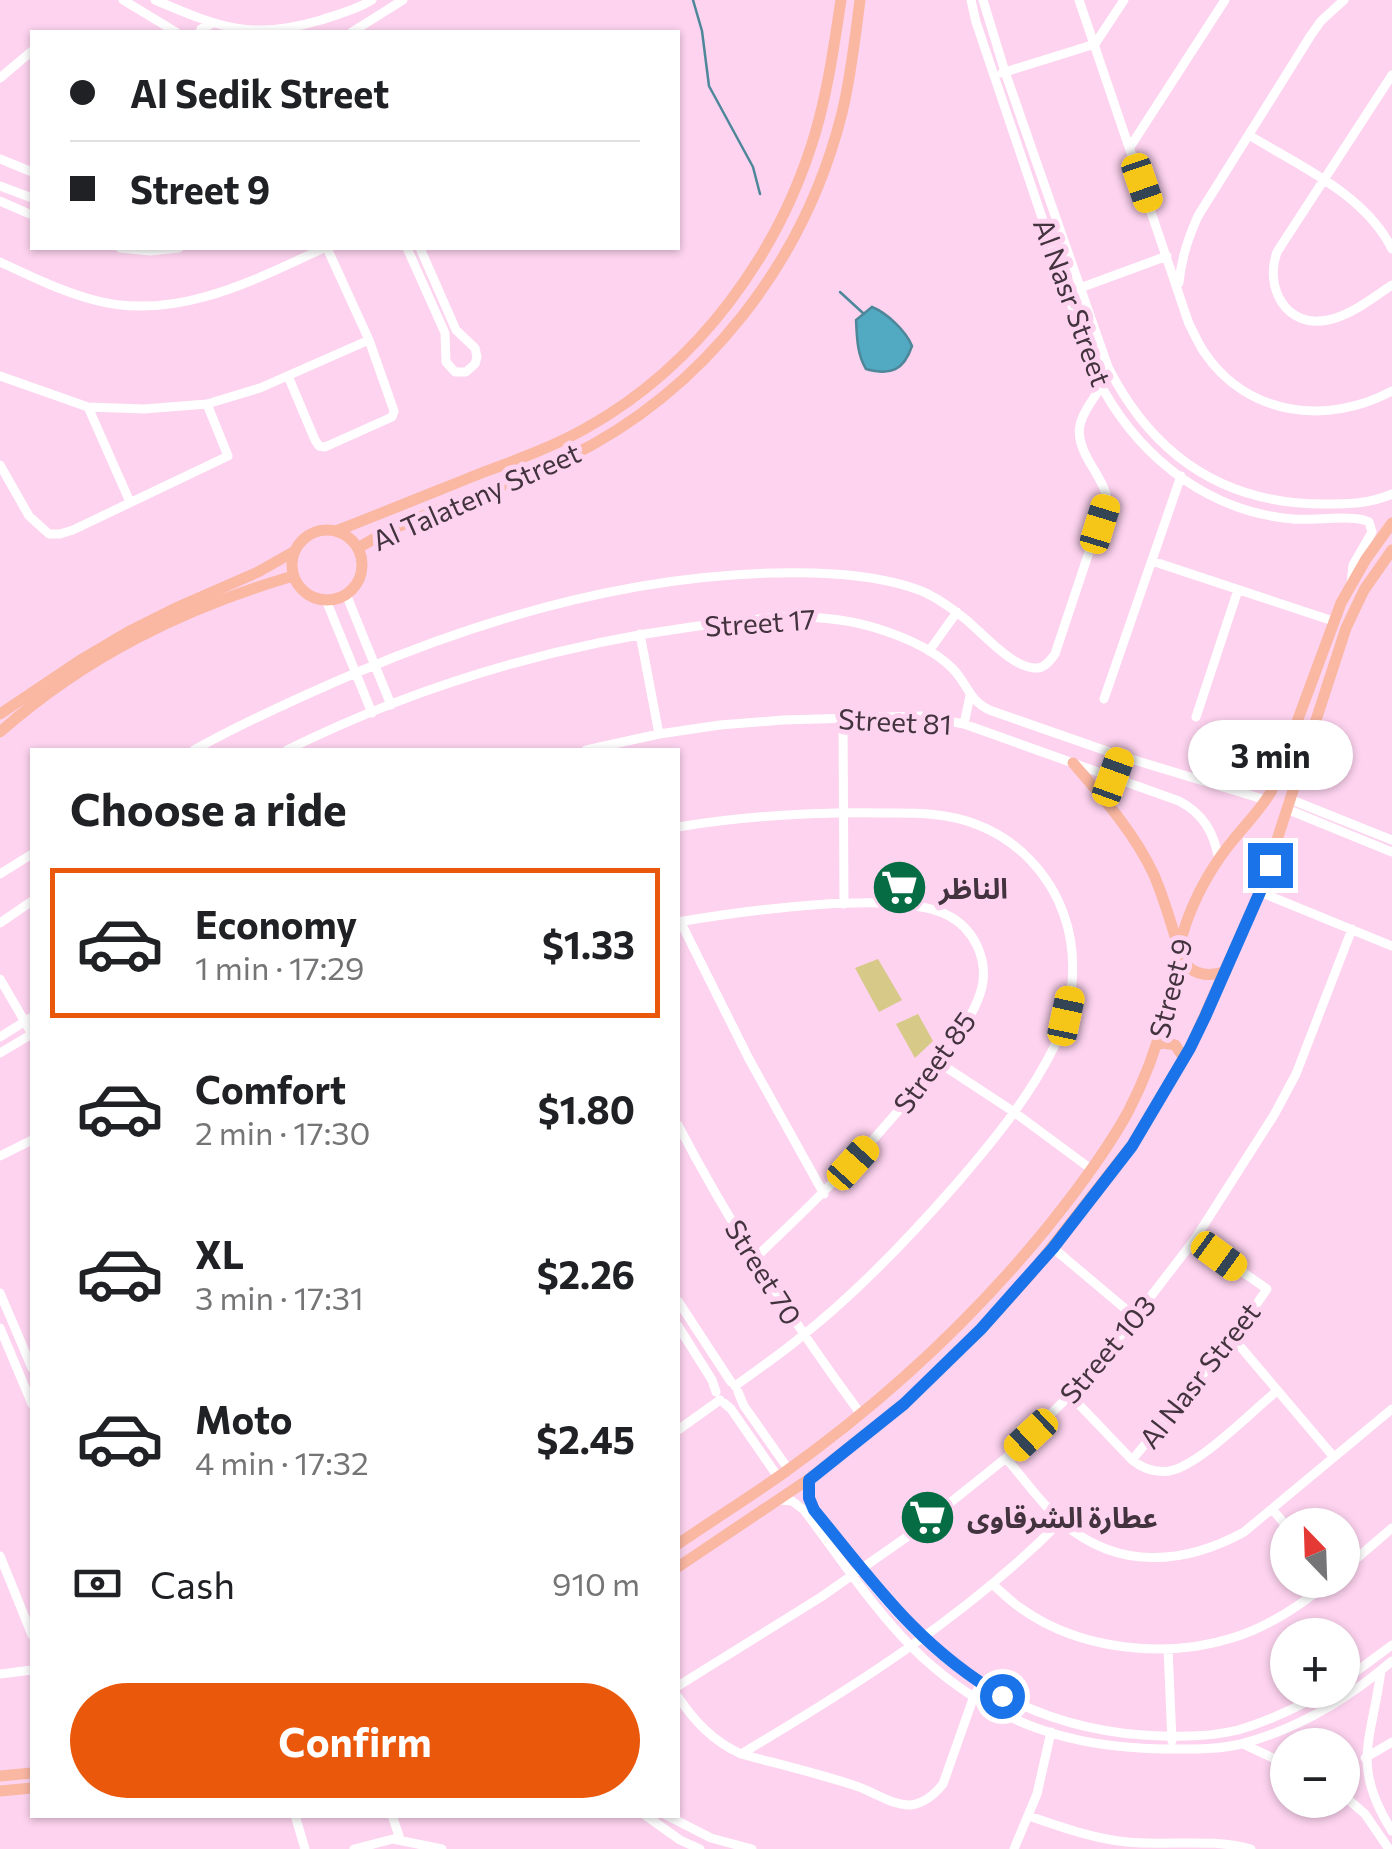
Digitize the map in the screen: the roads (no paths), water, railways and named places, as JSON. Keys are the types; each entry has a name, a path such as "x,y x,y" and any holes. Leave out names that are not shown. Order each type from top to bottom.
{"main road":[{"name":"Al Talateny Street","path":"336,531 565,439 628,402 684,354 734,296 787,208 821,111 841,0"},
{"name":"Al Talateny Street","path":"358,548 386,532 549,467 594,444 657,402 714,350 765,286 816,191 842,114 860,0"},
{"name":"Street 9","path":"680,1543 783,1473 933,1350 1001,1282 1091,1169 1127,1114 1156,1045 1178,947 1196,900 1218,860 1266,800 1333,621 1351,585 1392,523"},
{"path":"336,531 358,548 362,560 360,573 346,594 326,600 306,593 294,576 294,552 311,534 336,531"},
{"name":"Street 9","path":"680,1566 809,1480 930,1380 1053,1248 1132,1146 1184,1058 1226,971 1260,892 1346,628 1364,590 1392,550"},
{"path":"0,714 116,639 294,552"},
{"path":"0,732 54,687 126,643 203,606 294,576"},
{"path":"1073,762 1142,852 1161,892 1184,961 1195,972 1210,975 1226,971"},
{"path":"1156,1045 1172,1044 1184,1058"},
{"path":"0,1776 30,1773"},
{"path":"0,1791 30,1788"}],"street":[{"path":"122,0 173,30"},
{"path":"155,0 211,24 250,30"},
{"path":"270,30 305,24 359,8 372,0"},
{"path":"354,30 385,5 403,0"},
{"path":"971,0 1000,74"},
{"path":"983,0 1000,74"},
{"path":"1079,0 1189,324 1203,351 1222,374 1247,393 1274,406 1306,412 1338,410 1370,403 1392,391"},
{"path":"1000,74 1095,44 1124,0"},
{"path":"1130,146 1225,0"},
{"path":"1178,289 1181,264 1198,216 1310,35 1344,0"},
{"path":"201,30 211,24"},
{"path":"0,78 30,54"},
{"name":"Al Nasr Street","path":"1000,74 1108,367 1148,430 1185,464 1235,490 1264,499 1358,504 1392,494"},
{"name":"Al Nasr Street","path":"1000,74 1067,295 1102,387 1136,438 1157,461 1218,499 1280,518 1359,518"},
{"path":"1392,75 1277,252 1272,275 1278,297 1304,319 1328,320 1392,285"},
{"path":"1249,135 1324,180 1376,222 1392,249"},
{"path":"0,159 30,171"},
{"path":"0,186 30,197"},
{"path":"0,202 30,214"},
{"path":"0,262 97,301 153,307 191,302 320,250"},
{"path":"288,376 319,446 325,448 392,417 394,412 369,340 326,250"},
{"path":"409,250 445,333 446,362 455,372 466,372 475,364 475,348 456,330 421,250"},
{"path":"1067,295 1167,256"},
{"path":"0,376 88,406 144,409 208,404 288,376 369,340"},
{"path":"198,748 268,710 464,630 556,603 716,577 796,572 860,576 920,591 942,601 1012,658 1026,666 1044,666 1055,654 1108,498 1083,453 1078,431 1085,410 1102,387"},
{"path":"0,465 29,516 49,534 60,534 228,456 208,404"},
{"path":"88,406 130,502"},
{"path":"1104,700 1185,464"},
{"path":"1260,514 1264,499"},
{"path":"1351,585 1353,565 1372,532 1369,522 1359,518 1358,504"},
{"path":"1152,561 1333,621"},
{"path":"1196,718 1238,590"},
{"path":"346,594 390,705"},
{"path":"326,600 372,712"},
{"path":"930,651 957,612"},
{"name":"Street 17","path":"300,747 390,705 537,656 640,634 743,620 817,617 856,622 930,651 953,669 978,706 992,712 1266,800"},
{"path":"640,634 659,734"},
{"path":"964,724 970,693"},
{"name":"Street 81","path":"595,748 720,725 921,716 964,724 1179,802 1205,822 1218,860"},
{"path":"844,717 844,904"},
{"path":"1113,777 1121,756"},
{"path":"1290,805 1392,840"},
{"path":"1290,805 1392,852"},
{"path":"680,827 844,812 922,814 980,825 1014,845 1047,880 1070,932 1073,960 1072,989 1056,1044 1014,1112 925,1220 868,1278 803,1336 735,1387 720,1384 720,1398"},
{"path":"0,874 30,855"},
{"path":"1260,892 1392,946"},
{"path":"0,923 30,902"},
{"name":"Street 85","path":"680,921 844,904 900,905 950,916 971,934 982,960 982,987 972,1014 938,1062 824,1194 754,1259"},
{"path":"680,923 824,1194"},
{"name":"Street 103","path":"680,1685 790,1618 940,1512 1006,1458 1070,1395 1196,1239 1274,1115 1296,1074 1352,930"},
{"path":"0,978 28,1020 0,1037"},
{"path":"0,1054 30,1035"},
{"path":"938,1062 1091,1169"},
{"name":"Street 70","path":"680,1128 754,1259 803,1336 860,1413"},
{"path":"0,1156 30,1142"},
{"name":"Al Nasr Street","path":"1132,1460 1233,1338 1266,1289 1196,1239"},
{"path":"1053,1248 1135,1317"},
{"path":"2,1301 30,1364"},
{"path":"680,1304 735,1387 783,1473"},
{"path":"0,1328 30,1399"},
{"path":"680,1329 720,1398 783,1473"},
{"path":"1233,1338 1333,1456"},
{"path":"680,1428 720,1398 734,1401 735,1387"},
{"path":"1070,1395 1132,1460 1160,1471 1189,1463 1277,1391"},
{"path":"1273,1508 1392,1408"},
{"path":"1006,1458 1061,1521 1109,1550 1136,1556 1165,1558 1220,1545 1270,1511"},
{"path":"809,1480 814,1510 912,1646 974,1696 1020,1723 1050,1734 1106,1746 1208,1749 1242,1744 1282,1730 1352,1694 1392,1661"},
{"path":"781,1500 800,1507 922,1638 981,1684 1024,1708 1054,1720 1107,1732 1172,1736 1238,1730 1294,1708"},
{"path":"741,1754 912,1646 1028,1554 1061,1521"},
{"path":"1360,1556 1392,1528"},
{"path":"0,1556 6,1583 30,1631"},
{"path":"992,1584 1022,1610 1088,1640 1168,1649 1248,1632 1307,1598"},
{"path":"1360,1669 1392,1645"},
{"path":"1168,1649 1172,1749"},
{"path":"0,1674 30,1670"},
{"path":"1381,1670 1365,1758 1370,1788 1392,1831"},
{"path":"680,1700 709,1735 741,1754 910,1805 934,1795 943,1784 981,1684"},
{"path":"1014,1849 1029,1816 1054,1720"},
{"path":"1365,1758 1392,1742"},
{"path":"1242,1744 1270,1756"},
{"path":"1365,1814 1378,1806"},
{"path":"1360,1810 1389,1849"},
{"path":"1029,1816 1127,1846 1251,1849"},
{"path":"295,1818 306,1849"},
{"path":"393,1818 400,1839"},
{"path":"649,1818 700,1849"},
{"path":"672,1818 711,1838 752,1849"},
{"path":"354,1849 400,1839 442,1849"}],"water":[{"path":"872,307 895,323 912,346 901,366 889,371 866,369 859,352 856,320"}],"waterway":[{"path":"693,0 702,31 709,86 753,167 760,194"},
{"path":"840,292 864,314"}],"place":[{"name":"الناظر","path":"900,888"},
{"name":"عطارة الشرقاوى","path":"928,1517"}]}
